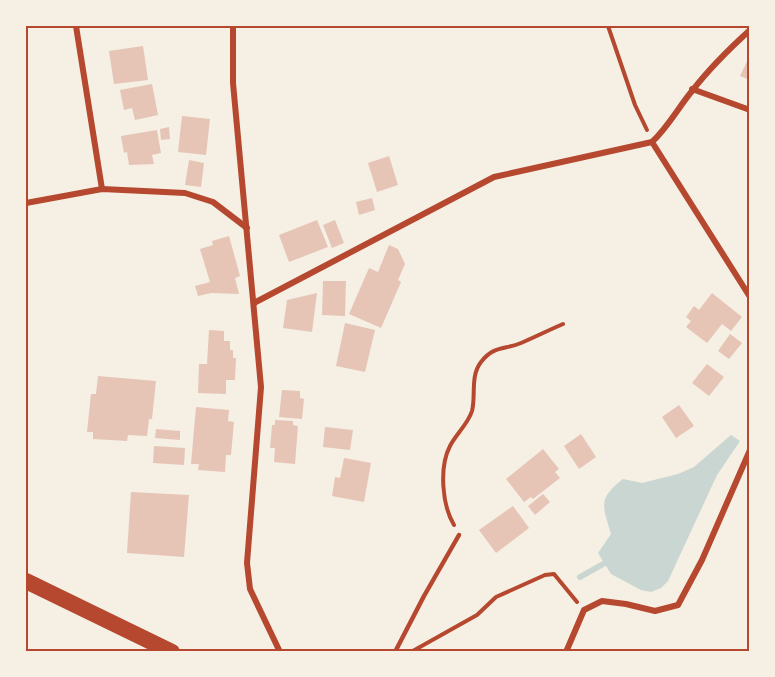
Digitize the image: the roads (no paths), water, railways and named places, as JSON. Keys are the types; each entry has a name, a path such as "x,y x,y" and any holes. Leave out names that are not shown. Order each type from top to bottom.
{"highway":[{"path":"26,581 172,651"}],"street":[{"path":"76,26 102,189"},
{"path":"233,26 233,82 261,387 247,563 250,589 280,651"},
{"path":"254,303 494,177 652,142 660,135 692,89 750,30"},
{"path":"692,89 750,110"},
{"path":"652,142 750,297"},
{"path":"26,203 102,189 184,193 213,202 247,228"},
{"path":"566,651 584,610 602,601 655,611 678,604 702,561 750,450"}],"lane":[{"path":"395,651 423,596 459,535"}],"waterway":[{"path":"580,577 605,563"}]}
